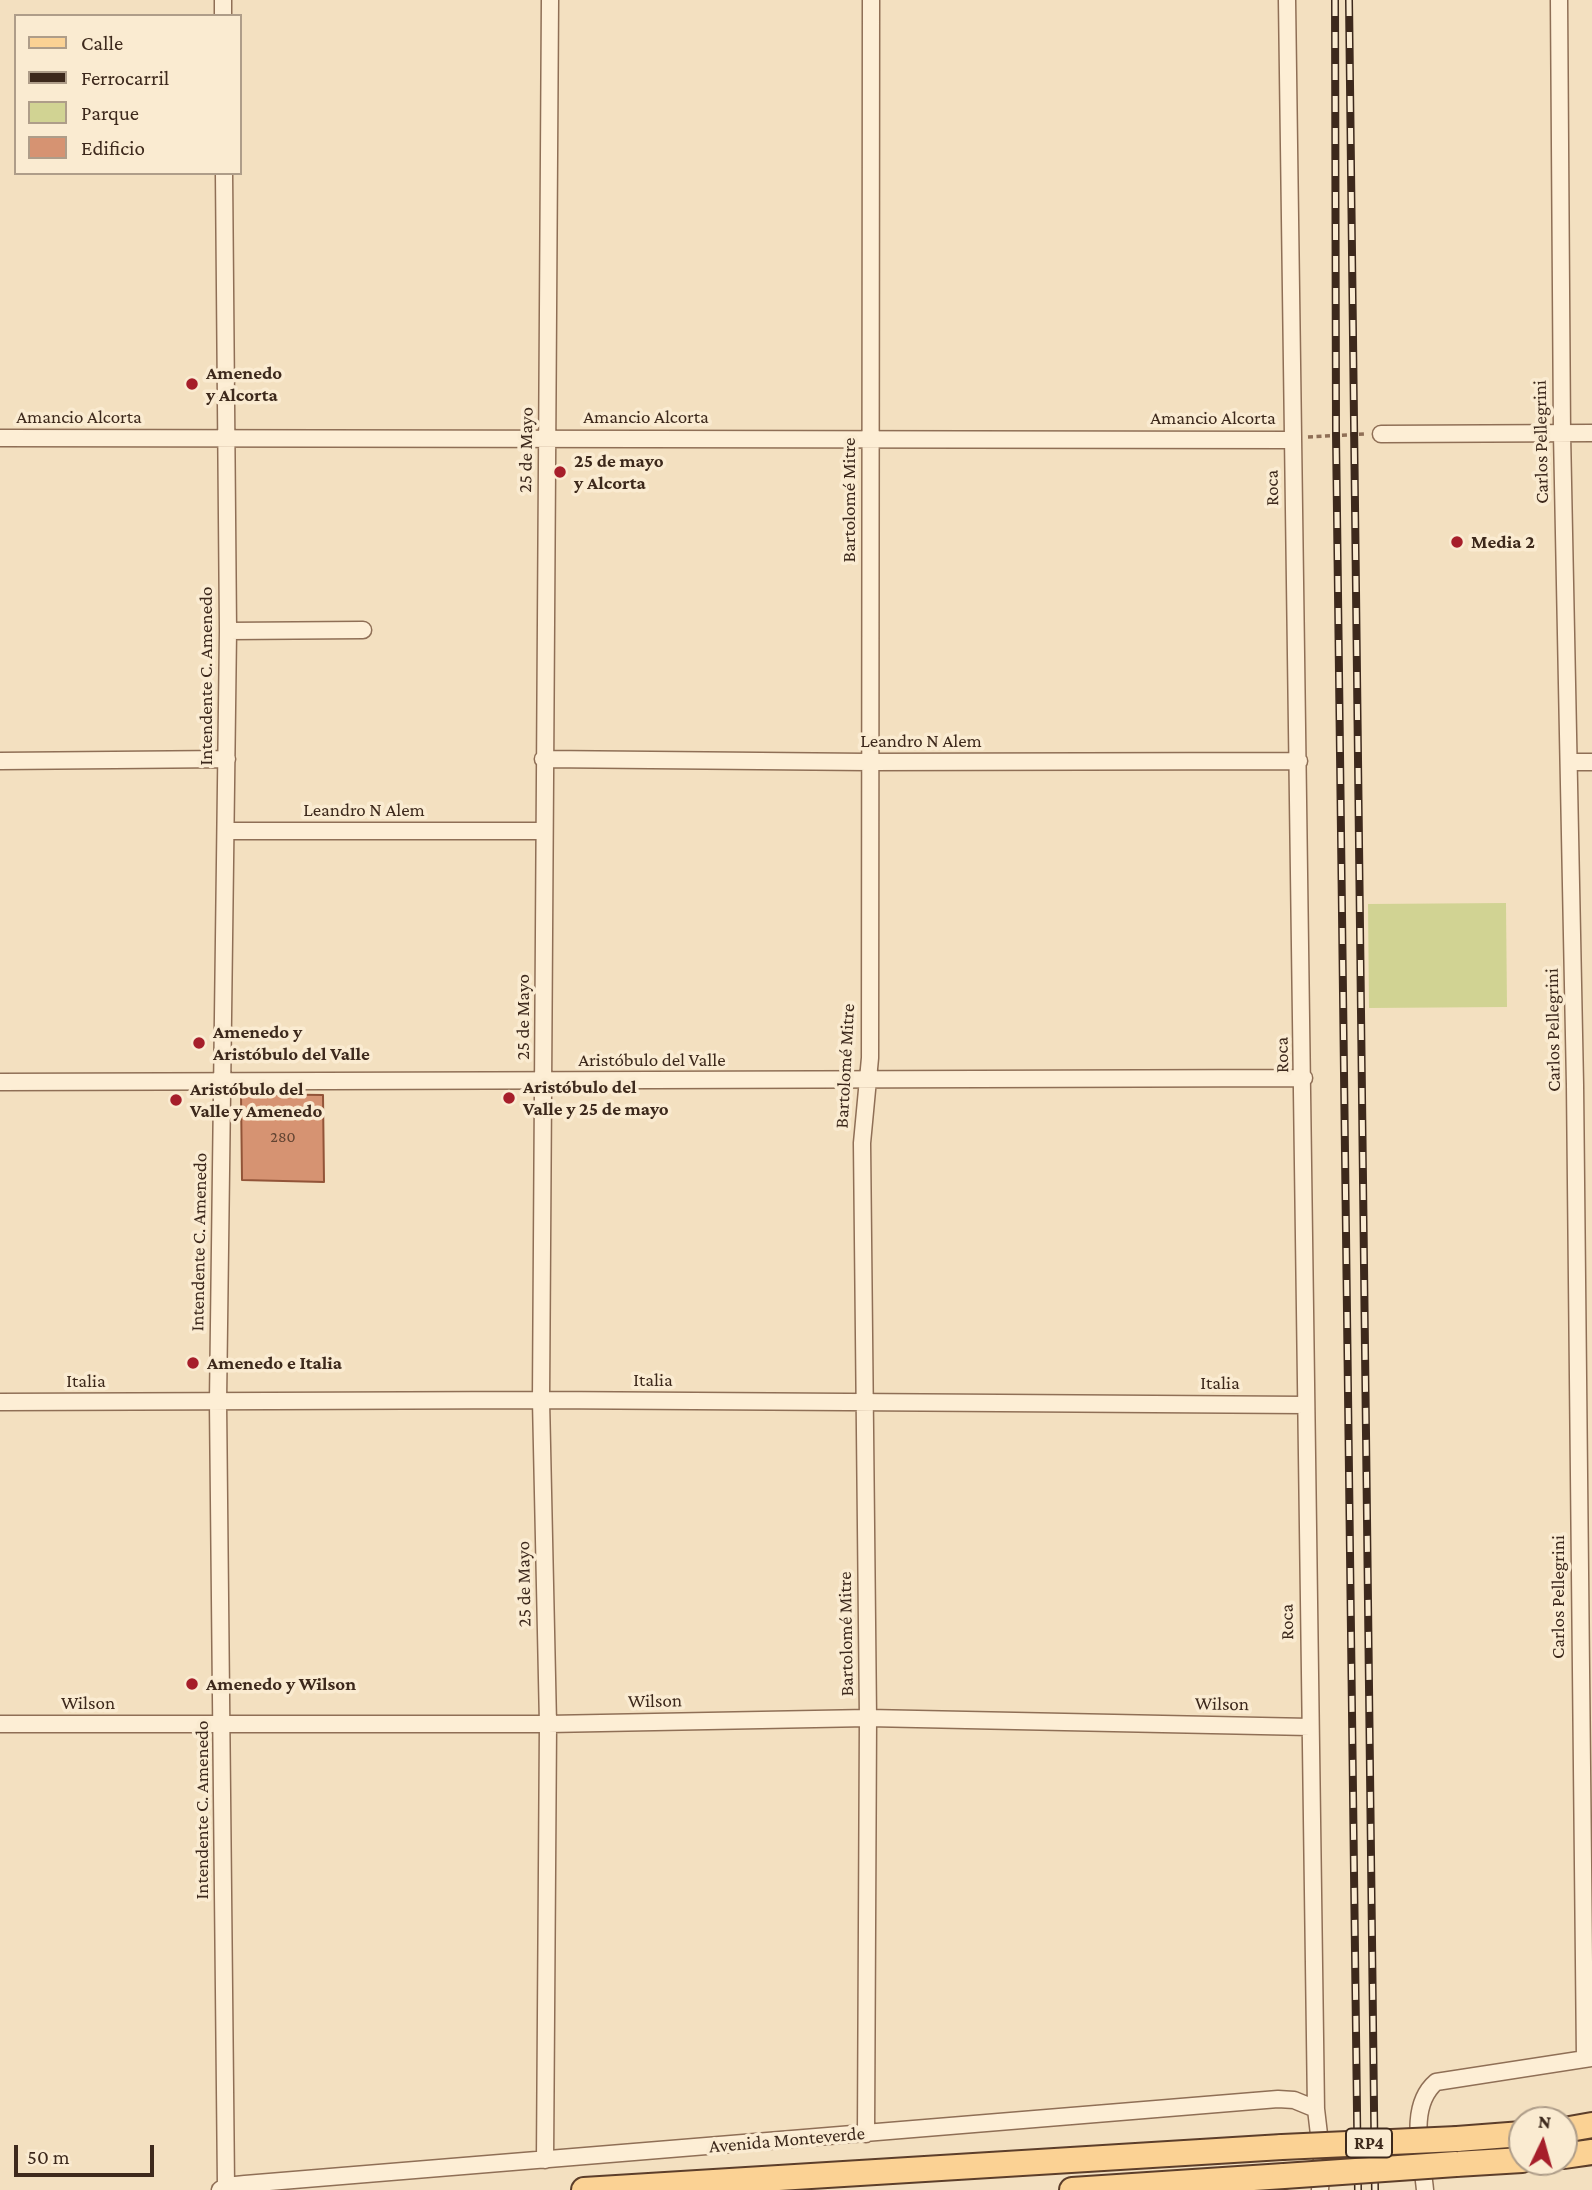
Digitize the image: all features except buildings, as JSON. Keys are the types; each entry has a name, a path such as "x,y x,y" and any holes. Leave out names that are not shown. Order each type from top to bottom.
{"main road":[{"name":"Avenida Monteverde","path":"584,2190 1508,2135"},
{"name":"RP4","path":"1072,2190 1508,2161"}],"street":[{"name":"25 de Mayo","path":"545,2160 548,1724 541,1400 543,759 550,0"},
{"name":"Bartolomé Mitre","path":"866,2134 868,1718 862,1403 862,1143 867,1081 871,0"},
{"name":"Roca","path":"1287,0 1304,1078 1316,2109"},
{"name":"Carlos Pellegrini","path":"1559,0 1562,433 1570,762 1584,1085 1588,2059"},
{"name":"Intendente C. Amenedo","path":"223,2188 223,1725 218,1402 228,631 224,175"},
{"path":"1376,434 1592,433"},
{"name":"Amancio Alcorta","path":"0,438 1292,440"},
{"path":"228,631 363,630"},
{"path":"0,761 227,759"},
{"name":"Leandro N Alem","path":"543,759 868,762 1298,761"},
{"path":"1570,762 1592,762"},
{"name":"Leandro N Alem","path":"226,831 544,831"},
{"name":"Aristóbulo del Valle","path":"0,1082 1304,1078"},
{"name":"Italia","path":"0,1402 541,1400 1306,1405"},
{"name":"Wilson","path":"0,1724 548,1724 868,1718 1310,1727"},
{"path":"1425,2190 1420,2105 1426,2091 1436,2082 1588,2059"},
{"name":"Avenida Monteverde","path":"223,2188 1278,2099 1294,2100 1316,2109"},
{"path":"1316,2109 1322,2160 1320,2190"}],"path":[{"path":"1310,437 1376,434"}],"green space":[{"path":"1506,903 1507,1007 1369,1008 1368,904"}],"railway":[{"path":"1335,0 1336,434 1358,2190"},
{"path":"1349,0 1375,2190"}],"place":[{"name":"Amenedo y Alcorta","path":"192,384"},
{"name":"25 de mayo y Alcorta","path":"560,472"},
{"name":"Media 2","path":"1457,542"},
{"name":"Amenedo y Aristóbulo del Valle","path":"199,1043"},
{"name":"Aristóbulo del Valle y 25 de mayo","path":"509,1098"},
{"name":"Aristóbulo del Valle y Amenedo","path":"176,1100"},
{"name":"Amenedo e Italia","path":"193,1363"},
{"name":"Amenedo y Wilson","path":"192,1684"}]}
